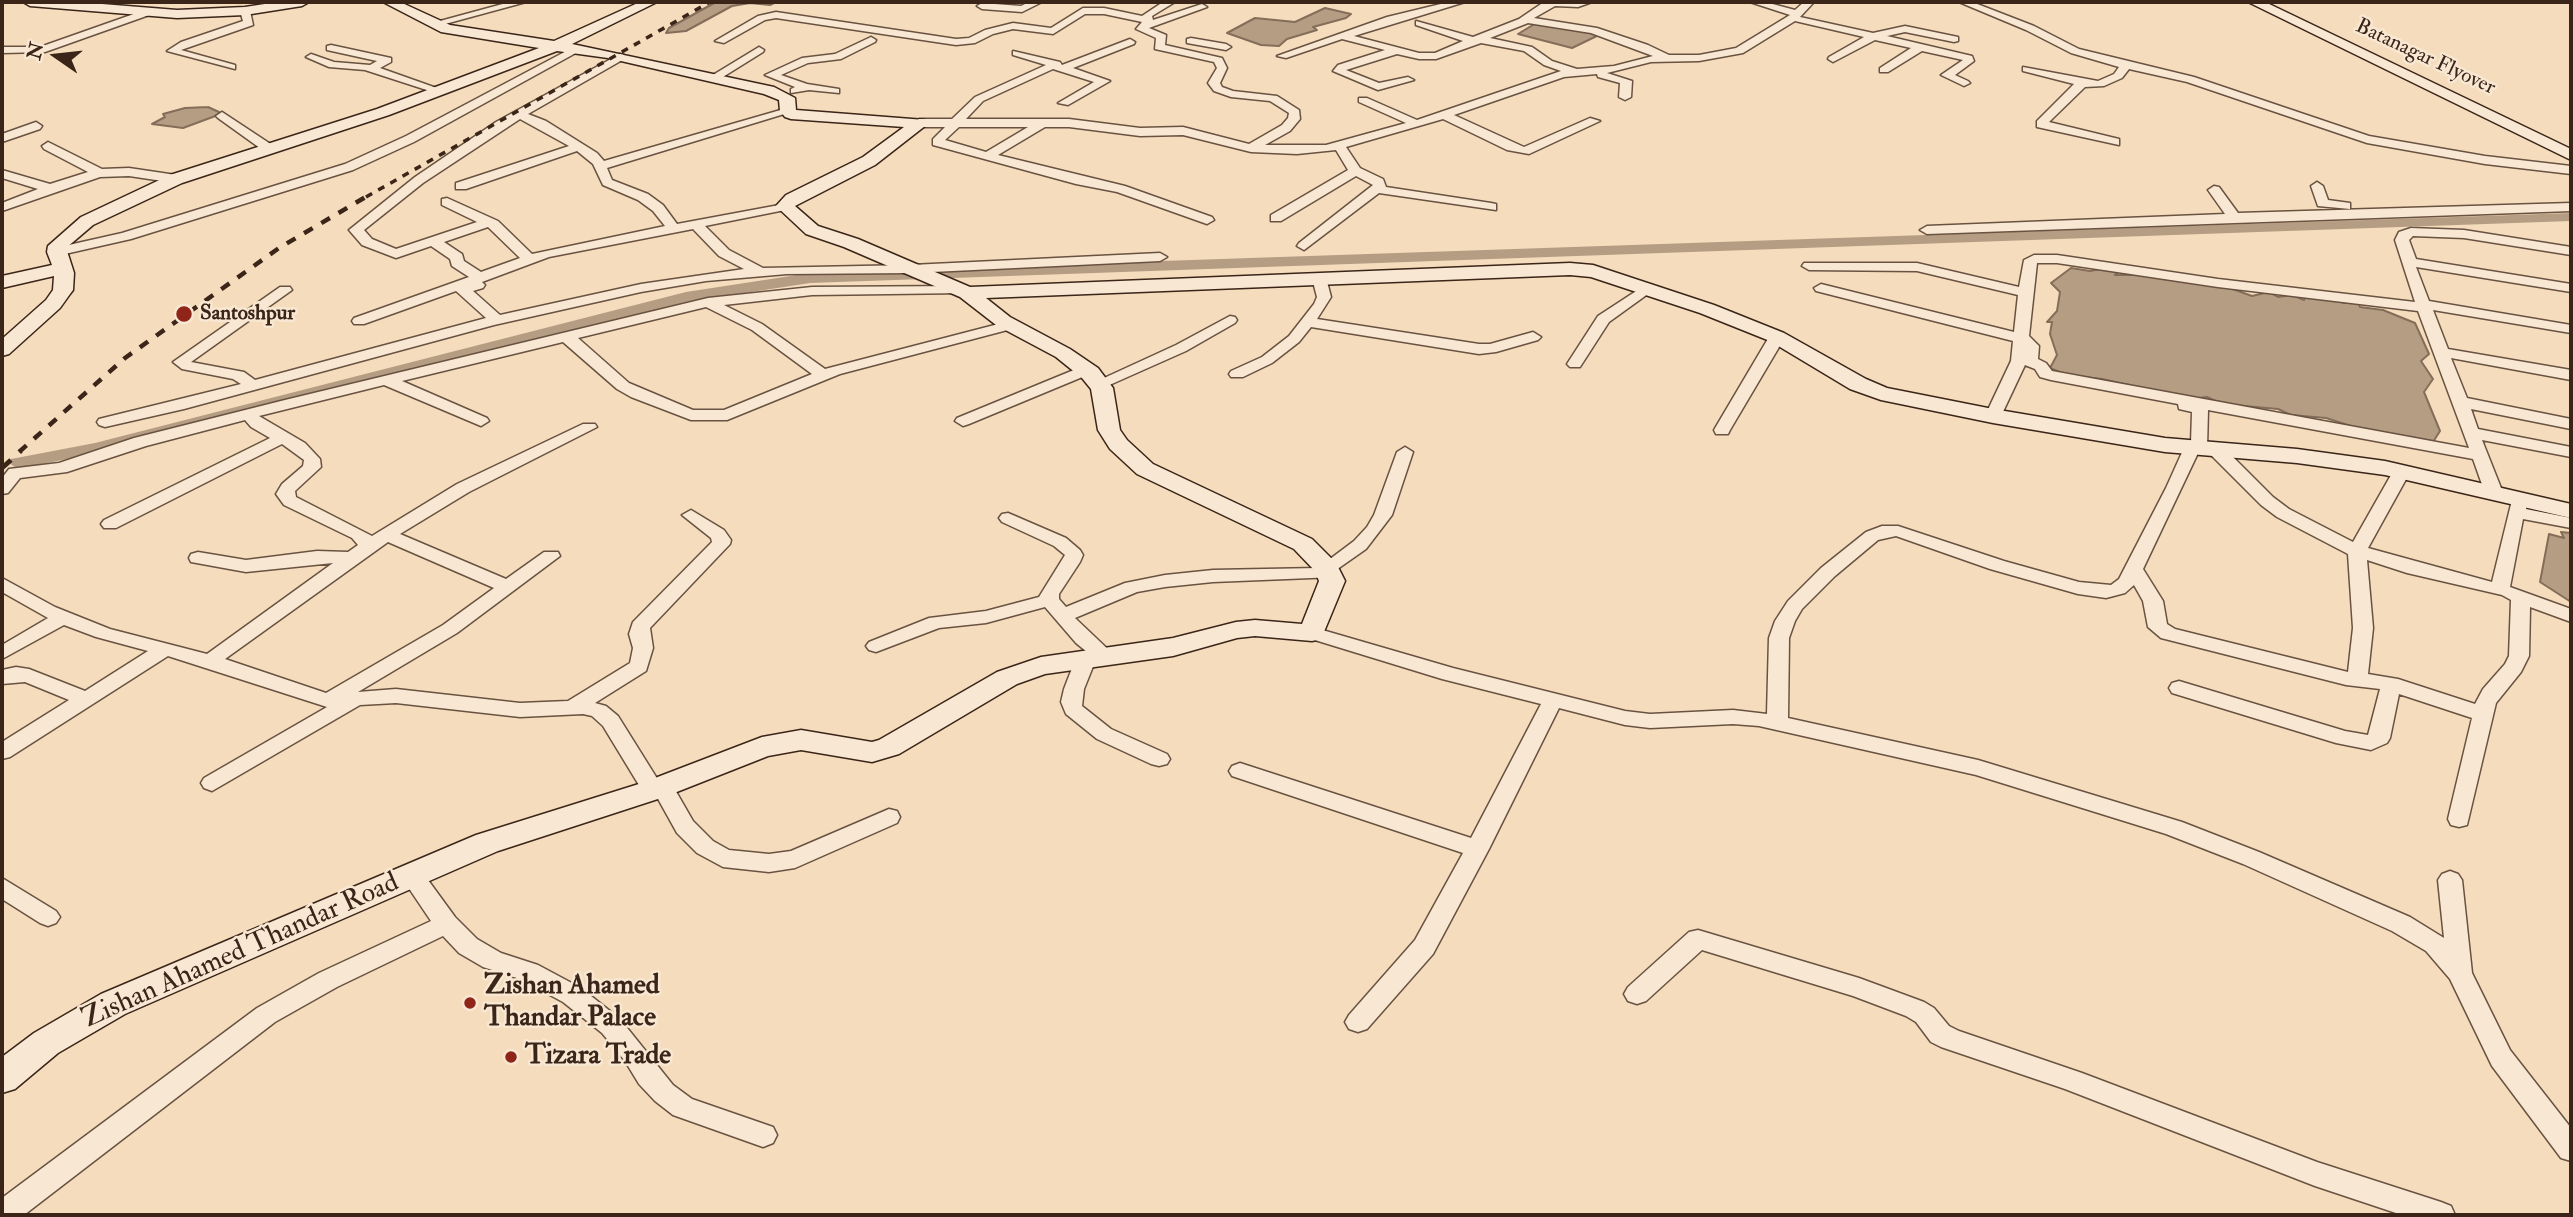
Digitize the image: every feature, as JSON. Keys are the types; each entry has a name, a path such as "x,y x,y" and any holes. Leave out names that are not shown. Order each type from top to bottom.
{"street":[{"path":"30,2 111,6 187,14 302,2"},
{"path":"390,2 434,24 460,31 578,49 620,64 714,78 769,90 799,116 919,123 1044,122 1140,132 1183,131 1251,148 1315,150 1418,124 1507,91 1580,72 1614,69 1666,58 1699,58 1739,51 1795,16 1809,2"},
{"path":"434,24 521,2"},
{"path":"2,350 53,304 63,290 64,273 58,261 62,240 87,221 176,179 383,112 554,46 650,2"},
{"path":"982,6 1022,9 1037,2"},
{"path":"1170,2 1148,14 1144,32 1226,47"},
{"path":"1282,56 1391,19 1460,2"},
{"path":"1526,20 1524,18 1528,15 1551,2 1578,5 1587,2"},
{"path":"1755,2 1795,16 1968,58 1969,61 1947,75 1949,79 1964,83"},
{"path":"1964,2 2030,28 2075,51 2190,79 2367,139 2485,160 2571,170"},
{"path":"2255,2 2571,155"},
{"name":"Batanagar Flyover","path":"2263,2 2571,149"},
{"path":"2272,2 2571,143"},
{"path":"720,41 762,18 792,7"},
{"path":"776,15 956,42 971,41 989,32 1013,26 1053,31 1083,11 1104,11 1145,23 1202,7"},
{"path":"232,67 172,51 185,44 249,23 245,10"},
{"path":"2,50 41,50 148,12"},
{"path":"460,31 494,20"},
{"path":"1342,36 1394,51 1436,56 1526,20 1593,30 1644,47 1666,58"},
{"path":"1420,23 1478,41 1521,47 1548,63 1626,81 1625,97"},
{"path":"1833,59 1874,36 1910,29 1954,39"},
{"path":"1162,37 1158,45 1162,48 1218,60 1222,68 1213,83 1218,89 1231,94 1273,98 1296,113 1286,128 1251,148"},
{"path":"835,91 805,87 771,75 806,60 832,59 871,40"},
{"path":"1130,42 984,96 937,142 1080,181 1120,189 1206,220"},
{"path":"1884,70 1920,47"},
{"path":"331,48 387,60 372,68"},
{"path":"2,282 126,236 349,167 421,134 578,49"},
{"path":"714,78 759,50"},
{"path":"1394,51 1339,68 1339,71 1378,87 1408,80"},
{"path":"1017,53 1056,63 1058,68 1104,81 1064,103"},
{"path":"311,57 333,65 372,68 439,91"},
{"path":"489,222 391,254 367,242 356,230 419,180 519,114 620,64"},
{"path":"533,120 620,64"},
{"path":"2027,69 2082,83 2104,84 2118,76 2127,65"},
{"path":"2082,83 2041,124 2115,142"},
{"path":"600,166 786,104 805,87"},
{"path":"1363,100 1418,124"},
{"path":"519,114 593,156 607,181 643,197 658,208 674,229"},
{"path":"1443,114 1511,148 1525,150 1594,121"},
{"path":"222,116 268,148"},
{"path":"988,156 1044,122"},
{"path":"359,321 480,276 573,248 785,206 792,199 869,161 919,123"},
{"path":"2,138 36,126"},
{"path":"48,146 100,173"},
{"path":"1304,246 1381,183 1355,171 1339,146"},
{"path":"461,186 578,147"},
{"path":"1276,218 1355,171"},
{"path":"2,207 50,188 100,173 129,172 176,179"},
{"path":"2,174 50,188"},
{"path":"2317,186 2323,203 2358,208 2365,214"},
{"path":"1375,189 1491,208"},
{"path":"2214,190 2234,217"},
{"path":"447,202 489,222 508,236 529,260"},
{"path":"785,206 812,230 851,243 960,289 1010,325 1063,353 1092,377 1107,401 1105,416 1109,430 1118,444 1145,468 1174,485 1303,544 1328,571 1332,581 1311,633 1448,674 1625,718 1650,721 1733,717 1777,724 1978,768 2174,828 2401,924 2435,944 2460,973 2501,1058 2571,1149"},
{"path":"1927,230 2234,217 2571,208"},
{"path":"696,224 724,253 759,272"},
{"path":"2494,493 2422,305 2402,240 2404,235 2412,232 2464,234 2571,251"},
{"path":"434,242 457,257 457,263 488,281 463,290 497,320"},
{"path":"105,422 497,320 641,288 705,277 759,272 915,271 1160,257"},
{"path":"1993,416 2020,361 2029,263 2043,257 2218,283 2422,305 2571,329"},
{"path":"2411,263 2571,288"},
{"path":"1809,265 1917,267 2028,293"},
{"path":"2,489 15,472 61,468 141,442 565,335 708,302 812,290 1147,284 1570,269 1607,274 1777,337 1858,384 1881,393 1993,416 2202,449 2297,456 2401,471 2494,493 2517,506 2571,523"},
{"path":"1237,374 1286,347 1321,305 1324,297 1319,278"},
{"path":"1575,365 1603,319 1647,288"},
{"path":"1821,288 2023,338 2031,346 2031,361 2041,366 2046,374 2057,377 2478,455"},
{"path":"252,385 225,371 187,366 181,362 285,290"},
{"path":"708,302 757,327 825,376"},
{"path":"962,421 1181,348 1230,320"},
{"path":"1306,323 1491,349 1533,337"},
{"path":"565,335 623,386 668,408 691,415 727,415 825,376 1010,325"},
{"path":"1722,430 1777,337"},
{"path":"2441,352 2571,375"},
{"path":"1777,724 1779,638 1785,621 1795,605 1828,572 1882,531 1898,531 1997,565 2085,589 2106,592 2118,589 2127,582 2175,488 2202,449 2200,409 2013,376"},
{"path":"386,380 481,421"},
{"path":"2460,402 2571,424"},
{"path":"249,415 257,424 312,459 312,467 288,488 285,494 290,501 358,534 367,541 360,553"},
{"path":"210,661 360,553 463,488 589,428"},
{"path":"2469,432 2571,452"},
{"path":"110,524 282,438"},
{"path":"2202,449 2283,513 2357,551 2414,569 2500,590 2571,616"},
{"path":"1062,616 1109,594 1154,583 1213,576 1328,571 1374,530 1383,516 1405,452"},
{"path":"2357,680 2364,628 2357,551 2401,471"},
{"path":"2500,590 2517,506"},
{"path":"2517,506 2571,511"},
{"path":"571,709 639,666 643,648 640,626 721,544 722,540 718,534 691,515"},
{"path":"1007,518 1060,542 1074,555 1049,594 1049,600 1095,657 1074,689 1071,702 1073,709 1104,734 1159,759"},
{"path":"387,535 508,587"},
{"path":"198,558 246,566 360,553"},
{"path":"329,701 450,629 551,556"},
{"path":"2134,569 2153,601 2156,622 2161,631 2357,680 2392,684 2482,714"},
{"path":"2,584 63,617 103,633 210,661 307,696 329,701 396,696 520,710 583,707 599,711 611,721 685,827 705,847 723,858 769,863 795,859 888,817"},
{"path":"2459,819 2477,750 2482,714 2490,694 2514,667 2519,656 2521,597"},
{"path":"876,646 936,622 986,617 1049,600"},
{"path":"2,653 63,617"},
{"name":"Zishan Ahamed Thandar Road","path":"2,1078 46,1043 113,1004 487,843 657,788 762,747 801,740 858,752 872,752 889,747 1007,678 1041,666 1173,647 1255,628 1311,633"},
{"path":"2,752 164,650"},
{"path":"2,677 16,674 29,676 86,699"},
{"path":"2179,688 2344,738 2371,743 2379,738 2392,684"},
{"path":"212,783 356,700"},
{"path":"1357,1022 1424,947 1478,849 1553,700"},
{"path":"1240,771 1478,849"},
{"name":"Zishan Ahamed Thandar Road","path":"412,876 446,924 468,946 492,960 529,972 582,1003 611,1026 648,1076 683,1107 764,1135"},
{"path":"2450,880 2460,973"},
{"path":"2,887 48,917"},
{"path":"2,1215 266,1015 328,979 446,924"},
{"path":"1637,993 1698,939 1858,988 1915,1009 1926,1015 1940,1034 1950,1039 2073,1081 2315,1174 2441,1215"}],"shaded area":[{"path":"716,2 776,2 770,5 750,3 732,6 686,31 666,33 669,28"},
{"path":"1325,8 1351,14 1346,18 1313,27 1317,30 1287,39 1279,46 1261,45 1227,33 1255,18 1295,22"},
{"path":"1536,23 1603,33 1572,48 1518,34"},
{"path":"208,107 219,112 218,115 183,128 152,124 165,117 163,114 185,108"},
{"path":"2071,268 2090,271 2105,268 2118,272 2115,275 2142,275 2230,288 2252,296 2269,292 2278,297 2292,295 2304,300 2308,293 2318,293 2344,303 2358,302 2360,307 2383,310 2415,323 2429,354 2421,361 2433,379 2424,392 2440,431 2433,442 2354,427 2326,418 2291,415 2278,409 2222,404 2207,397 2182,400 2173,395 2102,379 2067,375 2050,368 2057,355 2050,334 2052,322 2047,322 2057,311 2060,292 2051,283"},
{"path":"2561,532 2571,533 2571,602 2540,582 2549,534 2564,538"}],"waterway":[{"path":"18,463 96,448 686,297 810,278 2571,217"}],"railway":[{"path":"366,197 710,2"},
{"path":"19,452 125,358 279,248 369,195"},
{"path":"2,468 21,451"}],"place":[{"name":"Santoshpur","path":"184,314"},
{"name":"Zishan Ahamed Thandar Palace","path":"470,1003"},
{"name":"Tizara Trade","path":"511,1057"}]}
